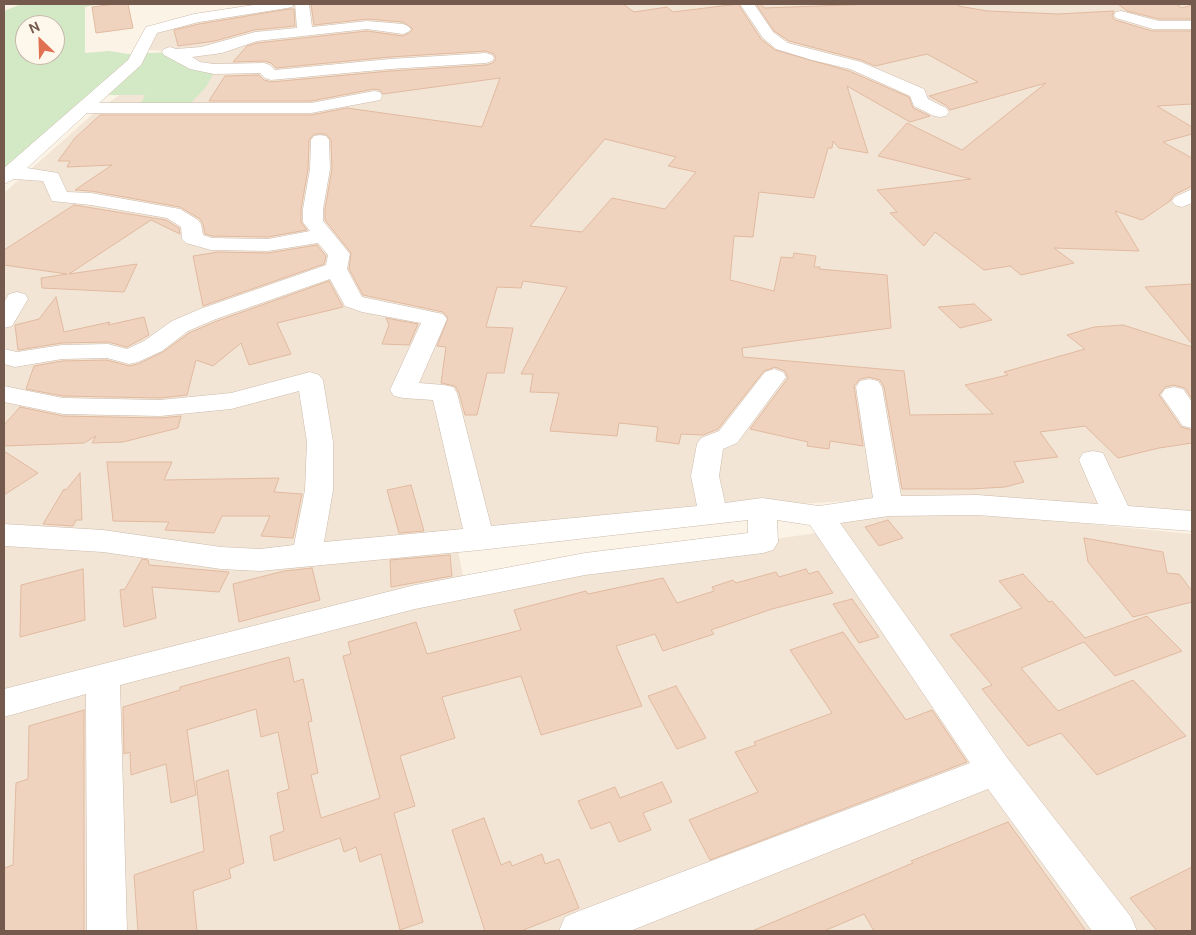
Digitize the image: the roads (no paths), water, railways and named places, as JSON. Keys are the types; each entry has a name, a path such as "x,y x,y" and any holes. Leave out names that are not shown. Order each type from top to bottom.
{"street":[{"path":"7,175 134,62 151,30 193,20 194,18 287,4"},
{"path":"302,4 305,32"},
{"path":"747,4 768,35 782,46 855,66 918,93 920,102 940,112"},
{"path":"1120,16 1158,26 1192,25"},
{"path":"139,53 201,52 222,48 255,37 367,25 403,29"},
{"path":"170,52 196,66 214,69 264,68 271,75 390,64 486,58"},
{"path":"81,108 303,108 374,96"},
{"path":"320,140 320,169 313,209 314,222 339,254 336,269 353,301 362,305 434,319 403,390 444,392 480,538"},
{"path":"7,175 36,174 51,177 59,197 91,199 173,214 191,224 193,239 211,244 268,245 325,235"},
{"path":"4,356 15,360 62,352 108,351 129,357 153,346 180,326 208,314 336,269"},
{"path":"4,321 17,299"},
{"path":"713,515 705,476 710,444 728,437 774,377"},
{"path":"4,394 63,406 160,408 231,402 310,380 320,442 319,490 307,556"},
{"path":"869,387 889,506"},
{"path":"1174,395 1192,420"},
{"path":"1092,460 1117,514"},
{"path":"4,535 102,541 221,558 260,560 713,515 762,508 819,516 889,506 977,505 1192,521"},
{"path":"4,703 415,596 585,564 762,542 762,508"},
{"path":"819,516 995,770 1117,931"},
{"path":"103,676 108,931"},
{"path":"579,931 995,770"}]}
